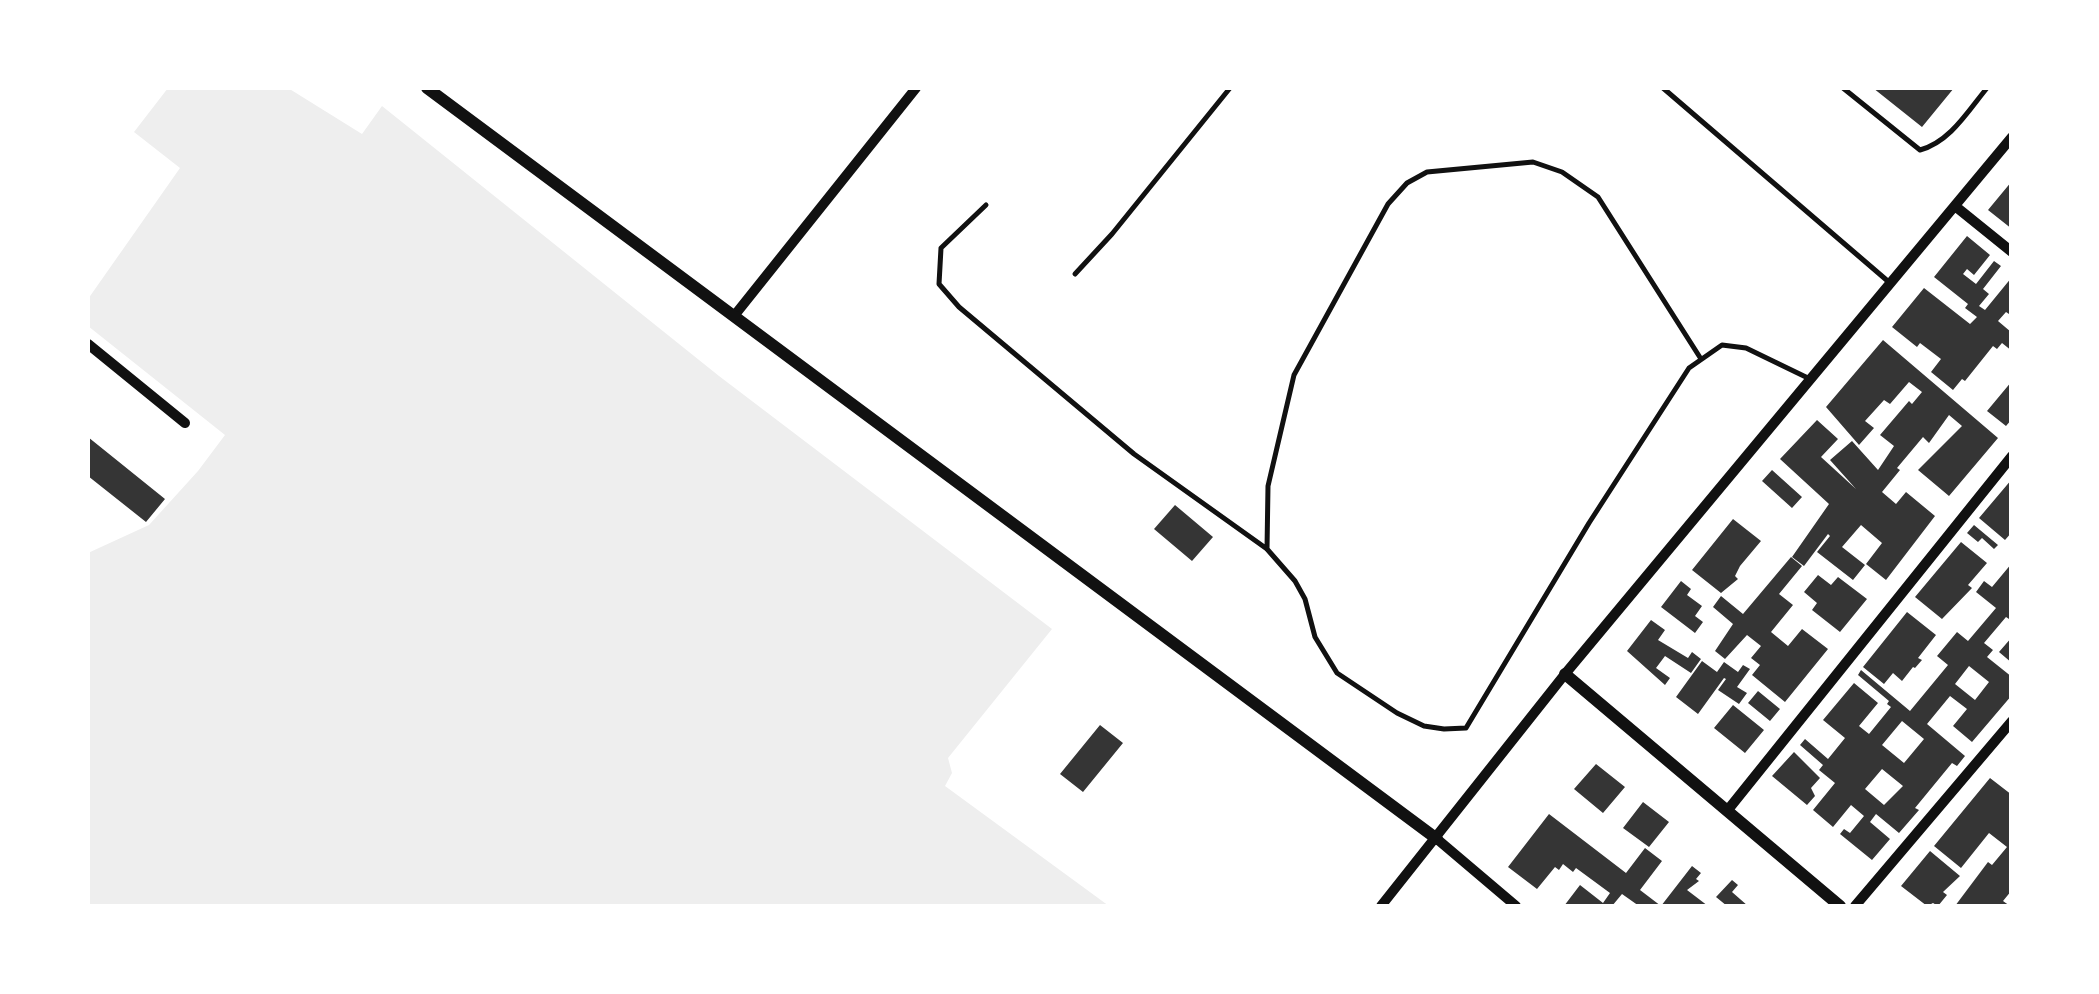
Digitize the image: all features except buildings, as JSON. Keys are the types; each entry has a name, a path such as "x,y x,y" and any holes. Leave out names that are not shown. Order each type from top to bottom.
{"street":[{"path":"427,88 1437,839 1516,906"},
{"path":"734,316 916,88"},
{"path":"1381,906 1564,674 2012,136"},
{"path":"1954,206 2012,252"},
{"path":"88,344 185,422"},
{"path":"1727,812 2012,456"},
{"path":"1564,674 1840,906"},
{"path":"1854,906 2012,721"}],"lane":[{"path":"1076,274 1230,88"},
{"path":"1664,88 1890,284"},
{"path":"1843,88 1920,150 1945,137 1987,88"},
{"path":"1267,549 1268,486 1294,375 1388,204 1407,184 1427,172 1533,162 1562,172 1598,197 1701,359"},
{"path":"986,205 940,248 939,284 958,307 1134,454 1267,549 1296,581 1315,637 1337,673 1397,714 1424,726 1466,728 1589,523 1689,368 1722,345 1746,348 1810,379"}],"shaded area":[{"path":"168,88 288,88 362,134 382,106 719,376 1052,629 948,758 952,773 945,786 1109,906 88,906 88,553 149,525 225,435 88,326 88,299 180,168 134,132"}]}
